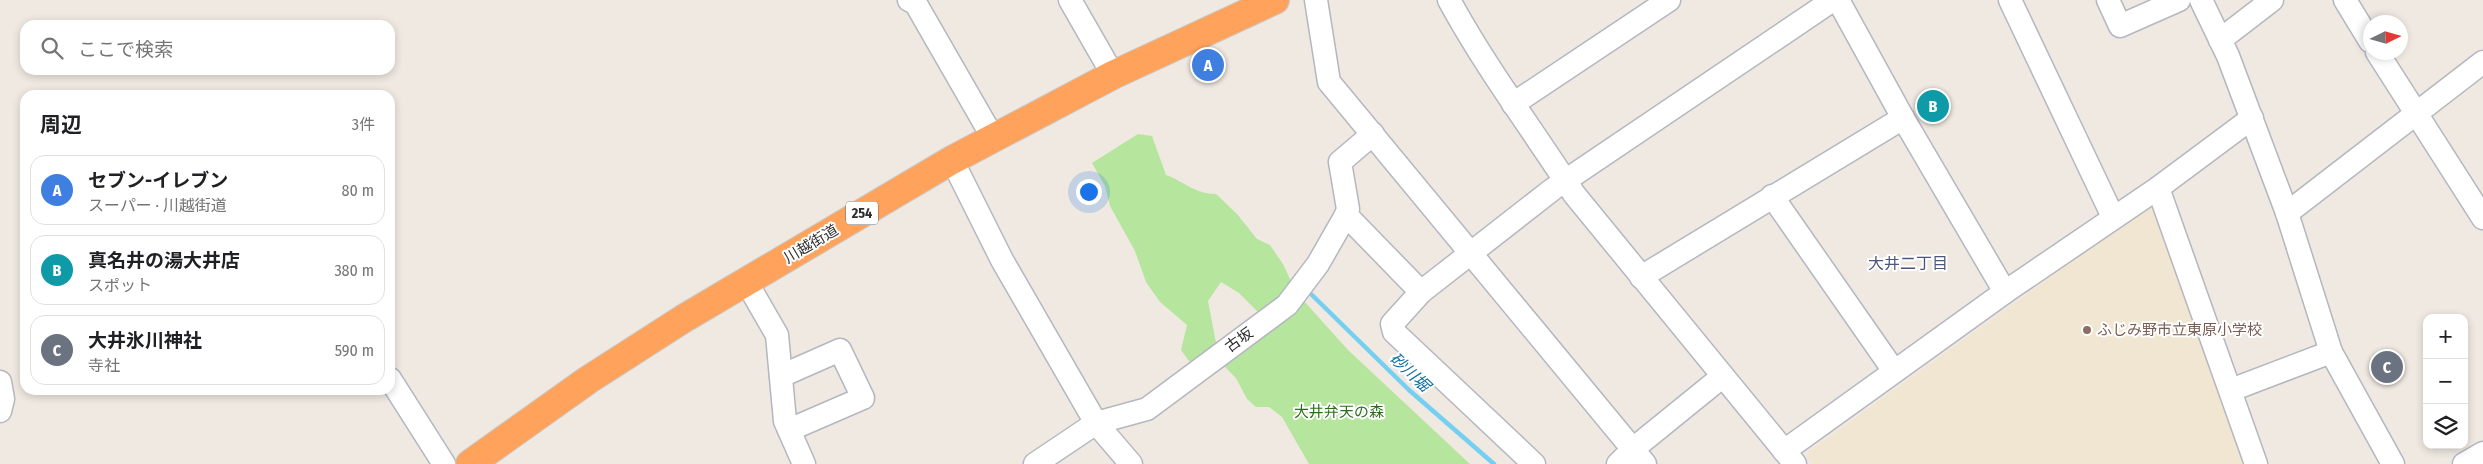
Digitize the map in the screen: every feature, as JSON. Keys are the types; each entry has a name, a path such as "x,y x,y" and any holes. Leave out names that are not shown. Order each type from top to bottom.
{"highway":[{"name":"川越街道","path":"470,464 588,380 683,320 952,160 1114,75 1271,1"}],"street":[{"path":"909,0 916,4 993,138"},
{"path":"1070,0 1114,75"},
{"path":"1316,0 1329,82 1471,251 1632,459 1723,376"},
{"path":"1449,0 1466,31 1513,104 1560,170 1565,180 1641,277 1790,458 1894,371 2005,292 2158,188 2252,118"},
{"path":"1513,104 1669,0"},
{"path":"1534,464 1394,332 1392,324 1421,292 1471,251 1565,180 1833,0"},
{"path":"1838,0 1903,118 2005,292"},
{"path":"2010,0 2113,218"},
{"path":"2108,0 2120,26 2179,0"},
{"path":"2201,0 2220,40 2252,118 2287,213 2331,352 2393,464"},
{"path":"2220,40 2272,0"},
{"path":"2345,0 2363,30"},
{"path":"2382,60 2483,218"},
{"path":"2287,213 2483,62"},
{"path":"1641,277 1903,118"},
{"path":"1373,134 1340,162 1348,209 1346,215 1421,292"},
{"path":"952,160 1002,260 1096,423 1131,464"},
{"path":"2158,188 2256,464"},
{"path":"1772,196 1894,371"},
{"name":"古坂","path":"1035,464 1096,423 1147,409 1287,305 1318,264 1346,215"},
{"path":"748,283 777,335 785,421 804,464"},
{"path":"781,376 840,350 863,398 789,430"},
{"path":"2231,390 2331,352"},
{"path":"0,382 3,399 0,411"},
{"path":"395,387 444,464"},
{"path":"2464,464 2483,453"}],"shaded area":[{"name":"ふじみ野市立東原小学校","path":"2148,207 2154,208 2244,464 1813,464 1807,457 1808,452"}],"green space":[{"path":"1138,134 1152,136 1166,175 1196,190 1216,194 1237,214 1257,239 1270,245 1283,264 1295,290 1260,314 1239,293 1221,282 1208,301 1217,348 1198,365 1189,361 1181,350 1187,325 1160,302 1146,282 1135,251 1110,206 1105,186 1092,163"},
{"name":"大井弁天の森","path":"1303,300 1348,350 1470,464 1309,464 1282,417 1269,407 1256,407 1247,399 1236,378 1225,367 1222,356"}],"waterway":[{"name":"砂川堀","path":"1312,295 1409,390 1494,464"}],"place":[{"name":"セブン-イレブン","path":"1208,65"},
{"name":"真名井の湯大井店","path":"1933,106"},
{"name":"ふじみ野市立東原小学校","path":"2087,330"},
{"name":"大井氷川神社","path":"2387,367"}],"district":[{"name":"大井二丁目","path":"1908,263"}]}
